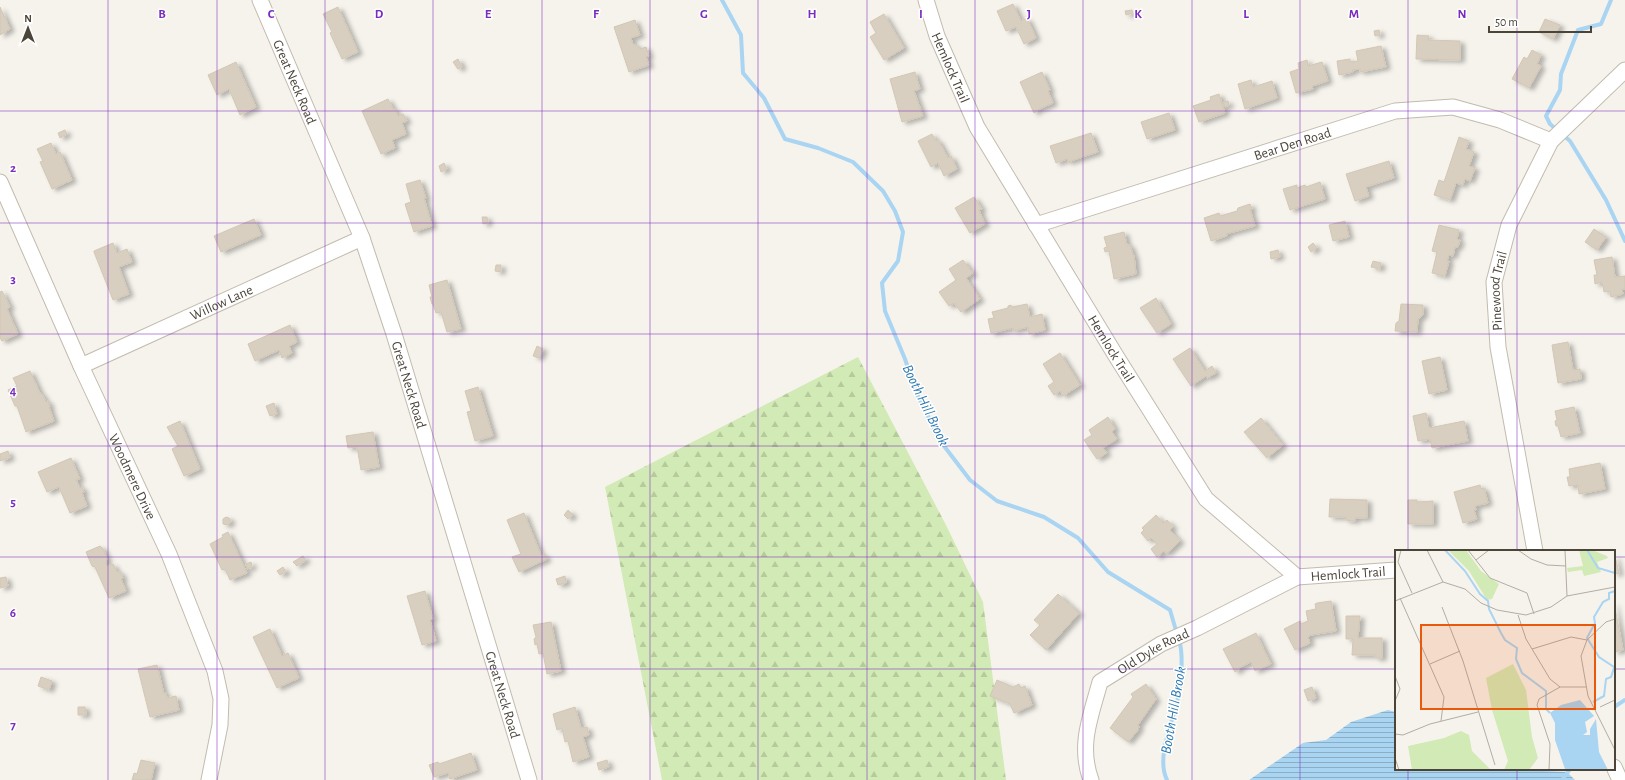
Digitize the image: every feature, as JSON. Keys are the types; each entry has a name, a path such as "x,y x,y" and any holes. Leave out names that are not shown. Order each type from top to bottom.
{"street":[{"name":"Great Neck Road","path":"260,0 362,238 397,341 529,780"},
{"name":"Hemlock Trail","path":"926,0 937,36 977,127 1116,356 1206,499 1296,576 1395,570"},
{"name":"Pinewood Trail","path":"1535,550 1498,347 1494,282 1509,225 1557,134 1625,70"},
{"name":"Bear Den Road","path":"1036,225 1394,111 1454,107 1557,134"},
{"name":"Woodmere Drive","path":"0,182 81,366 169,554 215,671 221,699 220,725 209,780"},
{"name":"Willow Lane","path":"81,366 362,238"},
{"name":"Old Dyke Road","path":"1091,780 1086,768 1084,741 1100,682 1161,644 1197,628 1296,576"},
{"path":"1615,769 1620,780"}],"green space":[{"path":"858,357 947,527 983,602 1006,780 662,780 605,487"}],"water":[{"path":"1388,710 1395,712 1395,770 1542,770 1567,772 1575,780 1249,780 1303,743 1326,740 1351,722"}],"building":[{"path":"1013,4 1021,21 1027,18 1036,38 1024,44 1016,27 1006,31 997,11"},
{"path":"0,7 10,29 0,35"},
{"path":"338,7 358,52 342,59 330,33 332,32 323,14"},
{"path":"1132,10 1133,13 1126,15 1125,11"},
{"path":"884,14 904,48 884,60 870,37 876,33 870,22"},
{"path":"1545,19 1560,25 1553,39 1539,32"},
{"path":"635,20 640,35 631,38 633,44 640,49 646,47 649,56 646,57 649,65 629,72 614,27"},
{"path":"1379,30 1380,35 1375,36 1374,31"},
{"path":"1417,35 1429,36 1428,40 1460,41 1460,60 1416,59"},
{"path":"1381,46 1386,67 1360,72 1360,69 1352,70 1353,72 1339,75 1337,61 1350,59 1350,62 1358,61 1356,51"},
{"path":"1532,50 1541,55 1537,64 1541,66 1529,88 1512,79 1524,57 1527,59"},
{"path":"458,59 462,67 458,69 453,62"},
{"path":"1307,60 1308,66 1322,62 1328,81 1312,86 1313,89 1296,93 1290,72 1299,69 1298,63"},
{"path":"236,62 256,107 240,115 229,89 217,95 208,75"},
{"path":"915,72 920,89 914,91 923,116 902,122 890,79"},
{"path":"1042,72 1050,90 1048,91 1053,103 1035,111 1036,112 1034,113 1020,82"},
{"path":"1251,80 1253,87 1272,81 1277,98 1245,109 1238,84"},
{"path":"1219,94 1225,113 1199,122 1193,106 1211,100 1210,97"},
{"path":"388,99 398,116 403,114 407,121 402,123 406,134 392,140 395,148 381,154 362,111"},
{"path":"1228,101 1229,105 1225,107 1223,102"},
{"path":"1169,113 1175,130 1147,139 1141,122"},
{"path":"65,130 67,134 60,138 58,133"},
{"path":"1091,133 1098,152 1068,162 1067,159 1056,163 1050,146"},
{"path":"932,134 936,141 938,140 948,158 951,156 957,169 944,176 938,163 931,167 918,141"},
{"path":"1459,137 1469,141 1466,149 1474,152 1469,166 1475,168 1470,181 1465,179 1463,185 1456,183 1450,200 1434,195 1439,180 1444,182"},
{"path":"51,143 56,154 60,152 72,180 52,189 40,162 43,161 37,149"},
{"path":"1389,161 1394,178 1366,187 1369,196 1355,201 1346,174"},
{"path":"444,163 447,169 441,172 439,166"},
{"path":"420,180 426,198 424,198 432,226 414,232 405,204 411,202 406,184"},
{"path":"1320,182 1325,199 1290,210 1283,189 1297,185 1297,188 1305,185 1306,187"},
{"path":"974,197 982,209 979,210 985,224 970,233 955,208"},
{"path":"1250,204 1255,226 1226,234 1227,236 1211,241 1204,218 1219,213 1220,216 1237,211 1238,208"},
{"path":"482,217 487,217 488,223 483,224"},
{"path":"254,219 261,235 221,252 214,236"},
{"path":"1345,221 1349,237 1333,241 1329,225"},
{"path":"1439,225 1459,230 1457,239 1460,240 1458,247 1455,247 1453,256 1449,255 1445,276 1432,273 1437,252 1432,251"},
{"path":"1594,229 1606,237 1597,250 1585,242"},
{"path":"1124,232 1127,245 1130,245 1134,255 1136,274 1114,279 1109,251 1105,252 1104,248 1107,247 1104,237"},
{"path":"113,243 117,253 127,249 132,262 119,267 129,294 113,300 94,251"},
{"path":"1313,243 1317,248 1311,252 1308,247"},
{"path":"1278,250 1280,257 1271,259 1270,252"},
{"path":"1612,257 1615,277 1625,276 1625,289 1622,289 1623,294 1611,297 1610,291 1604,292 1602,282 1595,284 1594,275 1597,275 1594,260"},
{"path":"963,260 972,272 972,274 966,278 980,299 961,312 954,303 949,306 939,292 956,280 949,269"},
{"path":"1373,261 1381,263 1380,269 1371,267"},
{"path":"496,265 501,265 501,272 495,271"},
{"path":"447,280 461,329 447,332 441,312 436,313 432,304 429,285"},
{"path":"2,291 10,307 7,309 18,334 2,341 0,338 0,292"},
{"path":"1156,298 1171,324 1157,333 1140,308"},
{"path":"1027,304 1030,317 1042,314 1045,330 1029,334 1028,327 1013,331 1013,328 991,333 988,319 994,318 992,312 1008,308 1008,306 1011,305 1012,307"},
{"path":"1401,304 1423,305 1423,315 1418,319 1417,332 1395,331 1396,323 1399,321"},
{"path":"290,325 297,342 289,346 292,353 282,358 279,350 255,361 248,344"},
{"path":"1568,342 1573,370 1580,369 1581,379 1558,383 1552,345"},
{"path":"537,346 543,349 539,358 533,356"},
{"path":"1190,348 1205,371 1212,366 1216,373 1207,378 1206,376 1191,386 1173,359"},
{"path":"1060,353 1080,385 1063,396 1060,391 1054,395 1048,386 1054,382 1043,364"},
{"path":"1440,357 1447,390 1429,394 1422,361"},
{"path":"30,371 40,393 46,402 48,401 54,421 26,432 17,406 15,406 8,390 17,386 13,378"},
{"path":"478,387 493,436 475,441 467,412 471,411 465,391"},
{"path":"274,403 277,414 270,416 266,406"},
{"path":"1574,407 1580,433 1561,437 1558,426 1556,426 1555,421 1557,420 1555,411"},
{"path":"1426,413 1429,428 1464,421 1468,441 1432,448 1430,439 1418,441 1413,416"},
{"path":"1108,417 1115,429 1112,432 1117,439 1103,448 1107,453 1097,459 1084,440 1092,435 1089,430"},
{"path":"1261,418 1283,445 1267,458 1244,432"},
{"path":"180,421 200,469 184,476 172,449 178,446 167,427"},
{"path":"373,432 379,467 361,470 357,447 348,448 346,436"},
{"path":"8,451 10,458 0,461 0,454"},
{"path":"71,458 80,479 76,480 80,488 82,487 84,492 82,493 87,506 70,513 59,487 47,492 38,472"},
{"path":"1600,463 1605,489 1579,494 1578,485 1569,486 1567,477 1570,477 1569,469"},
{"path":"1480,485 1481,489 1484,488 1488,503 1475,506 1476,510 1474,510 1477,519 1463,523 1454,492"},
{"path":"1330,499 1367,500 1367,518 1355,518 1355,521 1345,520 1346,517 1329,517"},
{"path":"1408,500 1417,500 1417,502 1433,501 1433,524 1408,524"},
{"path":"568,510 573,515 568,519 564,515"},
{"path":"524,513 541,555 544,554 547,559 519,572 512,557 521,554 507,520"},
{"path":"1156,515 1163,523 1167,520 1173,527 1170,530 1180,541 1166,554 1164,551 1157,557 1151,549 1157,544 1151,538 1148,541 1141,533 1144,530 1142,528"},
{"path":"226,517 231,521 228,525 223,524 223,519"},
{"path":"228,532 247,573 230,580 225,569 222,570 210,544 223,537 222,535"},
{"path":"100,546 107,558 107,566 113,564 117,572 120,572 126,591 109,598 95,567 92,566 86,552"},
{"path":"303,556 306,560 297,566 293,562"},
{"path":"1615,556 1619,573 1615,574"},
{"path":"251,562 252,567 247,569 246,564"},
{"path":"283,567 286,572 280,575 277,571"},
{"path":"565,576 566,583 558,585 556,579"},
{"path":"6,577 8,586 0,588 0,578"},
{"path":"425,591 433,619 430,620 436,641 422,645 407,596"},
{"path":"1058,594 1079,613 1046,650 1030,635 1040,625 1034,620"},
{"path":"1331,601 1336,631 1311,635 1308,637 1310,643 1295,650 1284,629 1300,621 1301,624 1308,621 1306,611 1316,609 1315,604"},
{"path":"1615,608 1623,650 1615,652"},
{"path":"1346,616 1360,616 1358,638 1382,638 1382,658 1375,658 1375,655 1352,655 1353,639 1346,639"},
{"path":"551,622 561,671 547,674 543,653 539,654 537,644 535,645 534,639 536,637 533,625"},
{"path":"270,629 282,656 288,653 299,678 277,688 253,637"},
{"path":"1256,633 1271,664 1255,671 1251,662 1239,668 1240,669 1235,672 1223,649"},
{"path":"157,665 164,694 166,693 167,698 176,696 179,710 150,717 138,669"},
{"path":"41,677 52,681 49,690 38,686"},
{"path":"997,680 1013,687 1019,684 1021,688 1025,686 1032,705 1014,713 1010,704 990,696"},
{"path":"1146,684 1156,699 1138,725 1138,730 1128,742 1110,728 1133,697 1131,694"},
{"path":"1312,687 1316,698 1308,701 1304,690"},
{"path":"78,707 85,707 86,715 78,715"},
{"path":"575,707 581,728 587,727 589,735 583,737 589,757 573,762 568,741 565,742 562,728 557,730 553,714"},
{"path":"471,753 477,770 450,779 448,773 434,777 429,765 438,762 439,764"},
{"path":"141,760 155,763 151,780 132,780 134,773 137,774"},
{"path":"607,760 609,767 599,770 597,763"}],"waterway":[{"name":"Booth Hill Brook","path":"722,0 741,35 743,73 764,98 785,139 818,148 853,162 883,191 895,211 903,232 898,261 882,283 885,311 905,359 917,394 941,442 970,480 997,501 1044,517 1078,538 1108,572 1170,610 1177,634"},
{"path":"1557,130 1550,124 1546,116 1560,90 1561,74 1578,30 1601,24 1611,0"},
{"path":"1562,134 1570,141 1606,200 1625,241"},
{"name":"Booth Hill Brook","path":"1167,780 1163,762 1166,741 1180,688 1182,662 1179,640"},
{"path":"1615,706 1625,700"},
{"path":"1562,780 1569,770"}]}
